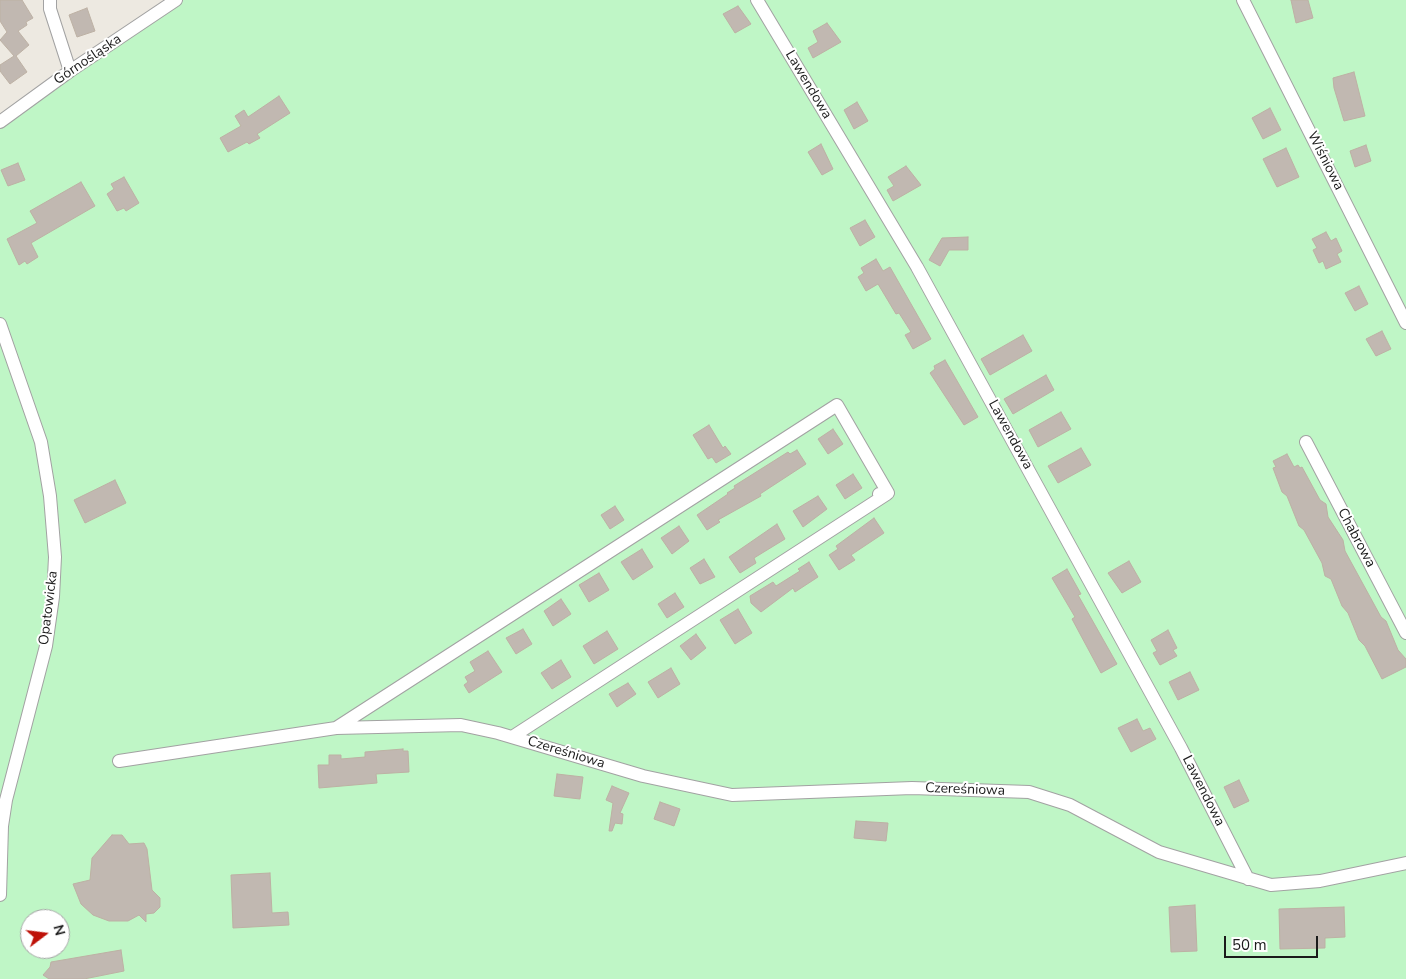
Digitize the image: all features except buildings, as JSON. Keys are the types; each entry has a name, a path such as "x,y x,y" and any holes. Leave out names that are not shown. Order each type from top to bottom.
{"street":[{"path":"50,0 50,9 70,71"},
{"name":"Górnośląska","path":"0,122 70,71 176,0"},
{"name":"Lawendowa","path":"757,0 917,267 1181,748 1248,879"},
{"name":"Wiśniowa","path":"1244,0 1406,323"},
{"name":"Opatowicka","path":"0,324 41,442 50,496 55,557 53,597 46,646 36,690 12,769 1,832 0,895"},
{"name":"Czereśniowa","path":"336,728 837,405 883,494 512,737"},
{"name":"Chabrowa","path":"1306,442 1406,633"},
{"name":"Czereśniowa","path":"118,761 336,728 461,725 512,737 643,776 732,795 912,788 1029,792 1070,806 1159,852 1271,885 1320,881 1406,863"}],"green space":[{"path":"167,0 1406,0 1406,979 0,979 0,124"}]}
